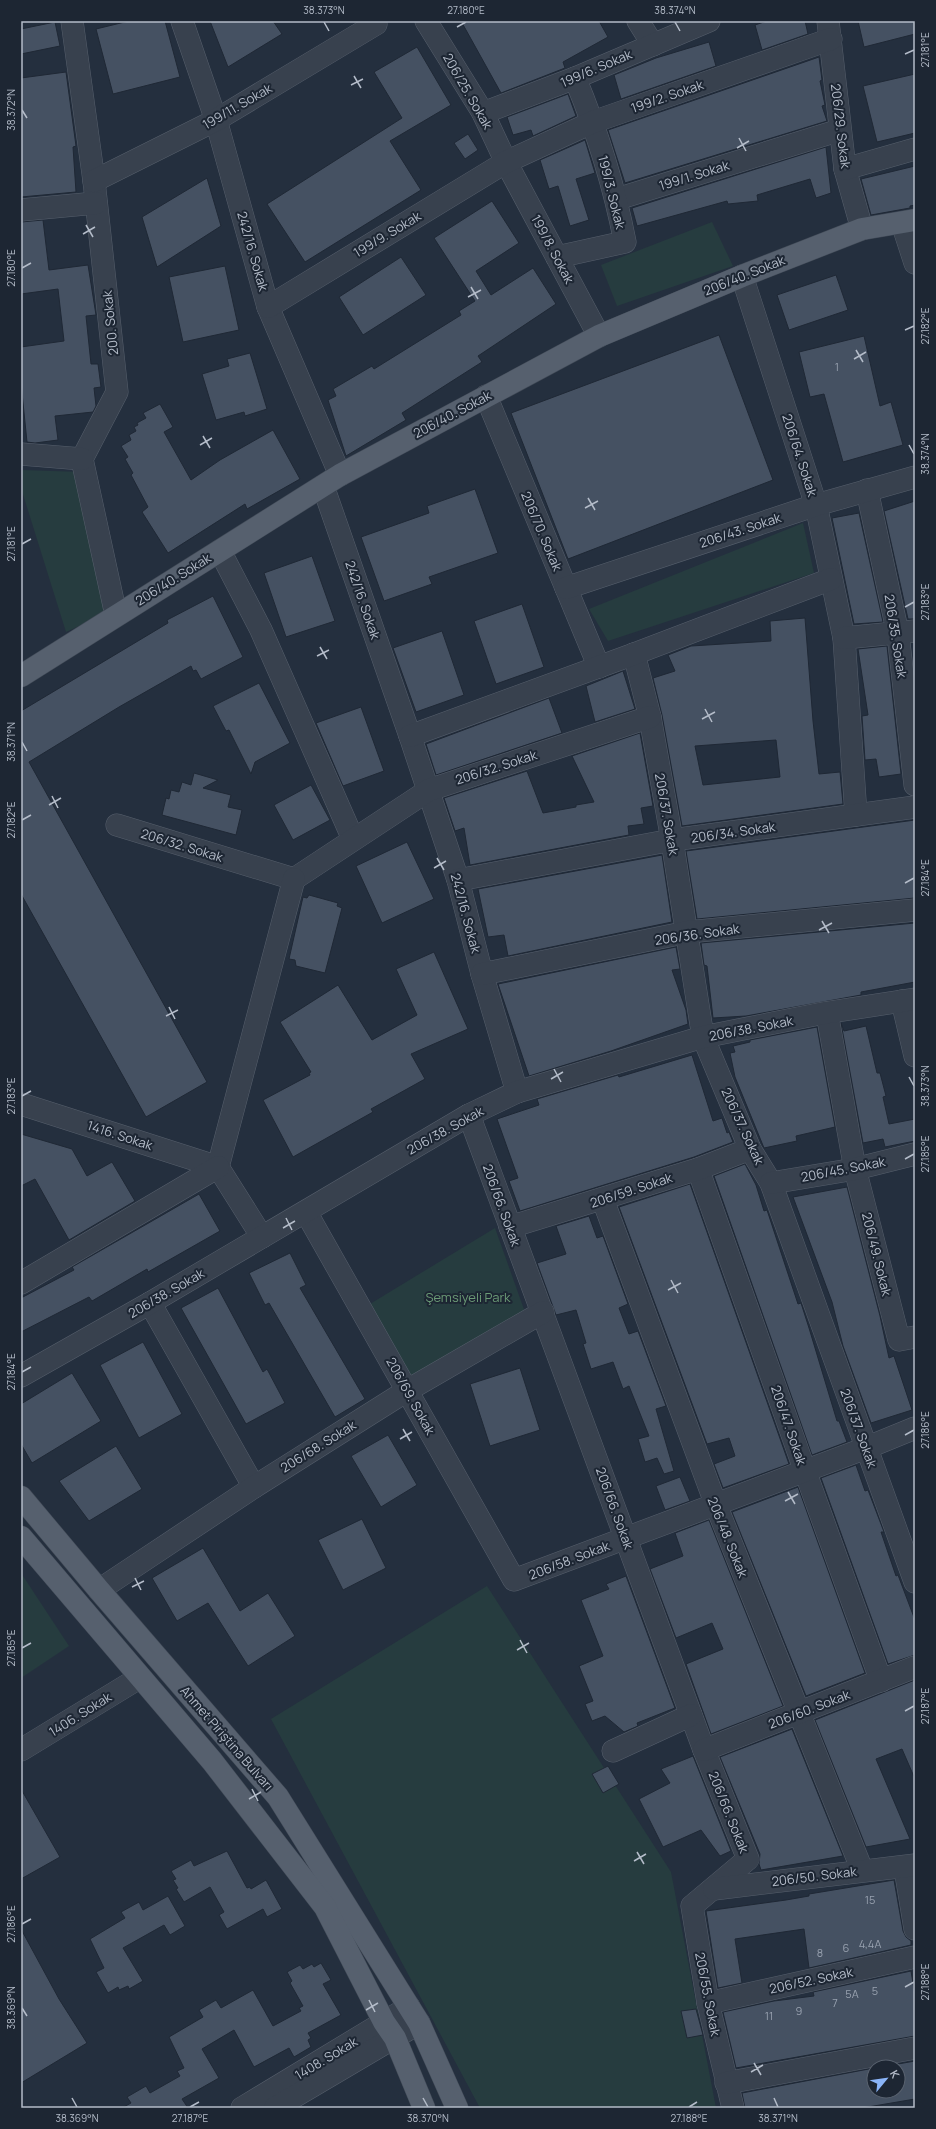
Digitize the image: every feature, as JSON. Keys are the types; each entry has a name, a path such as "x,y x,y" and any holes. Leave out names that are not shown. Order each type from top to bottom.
{"main road":[{"name":"206/40. Sokak","path":"21,676 331,481 599,336 742,276 862,229 908,222"},
{"name":"Ahmet Piriştina Bulvarı","path":"21,1497 99,1590 278,1797 414,2015 457,2108"},
{"name":"Ahmet Piriştina Bulvarı","path":"21,1537 139,1678 212,1761 325,1907 389,2030 424,2108"}],"street":[{"name":"200. Sokak","path":"72,21 94,181 117,392 82,459"},
{"name":"242/16. Sokak","path":"182,21 216,120 268,307 331,481 410,736 458,880 482,974 517,1092"},
{"name":"206/25. Sokak","path":"426,21 483,113 506,162"},
{"path":"638,21 653,44"},
{"name":"199/6. Sokak","path":"483,113 575,78 709,21"},
{"name":"199/11. Sokak","path":"94,181 216,120 377,22"},
{"name":"199/2. Sokak","path":"506,162 593,122 829,30"},
{"name":"206/29. Sokak","path":"829,30 845,169 862,229"},
{"name":"199/3. Sokak","path":"557,257 625,242 617,199 593,122 575,78"},
{"name":"199/1. Sokak","path":"617,199 840,130"},
{"path":"845,169 915,149"},
{"name":"199/8. Sokak","path":"506,162 599,336"},
{"name":"199/9. Sokak","path":"268,307 506,162"},
{"path":"21,210 96,203"},
{"path":"908,222 915,263"},
{"name":"206/64. Sokak","path":"742,276 816,505 844,638 856,815"},
{"name":"206/70. Sokak","path":"486,396 599,667"},
{"path":"21,454 82,459 116,615"},
{"name":"206/43. Sokak","path":"566,588 816,505 915,478"},
{"name":"206/35. Sokak","path":"867,490 907,633 915,785"},
{"path":"220,551 261,630 353,839"},
{"path":"410,736 634,654 831,579"},
{"path":"844,638 907,633"},
{"name":"206/37. Sokak","path":"634,654 650,717 688,932 703,1037 750,1149 771,1183 915,1582"},
{"name":"206/32. Sokak","path":"117,825 294,879 428,790 650,717"},
{"name":"206/34. Sokak","path":"458,880 672,840 915,807"},
{"path":"21,1283 218,1167 294,879"},
{"name":"206/36. Sokak","path":"482,974 688,932 915,910"},
{"path":"909,1000 915,1056"},
{"name":"206/38. Sokak","path":"21,1376 306,1212 469,1114 517,1092 703,1037 827,1013 909,1000"},
{"name":"206/49. Sokak","path":"827,1013 855,1168 907,1339"},
{"name":"1416. Sokak","path":"21,1104 218,1167"},
{"name":"206/66. Sokak","path":"469,1114 704,1750 748,1859 714,1889"},
{"name":"206/59. Sokak","path":"510,1227 603,1200 698,1169 750,1149"},
{"name":"206/45. Sokak","path":"771,1183 855,1168 915,1154"},
{"path":"218,1167 262,1237"},
{"name":"206/47. Sokak","path":"698,1169 881,1680"},
{"name":"206/48. Sokak","path":"603,1200 716,1505 862,1870"},
{"name":"206/69. Sokak","path":"306,1212 408,1390 514,1580"},
{"path":"150,1303 254,1487"},
{"name":"206/68. Sokak","path":"99,1590 254,1487 408,1390 543,1312"},
{"name":"206/58. Sokak","path":"514,1580 716,1505 915,1428"},
{"name":"206/60. Sokak","path":"704,1750 915,1667"},
{"name":"1406. Sokak","path":"21,1750 139,1678"},
{"path":"613,1751 691,1715"},
{"path":"910,1866 915,1929"},
{"name":"206/50. Sokak","path":"714,1889 862,1870 910,1866"},
{"name":"206/55. Sokak","path":"714,1889 692,1906 708,2003 733,2108"},
{"name":"206/52. Sokak","path":"708,2003 915,1957"},
{"name":"1408. Sokak","path":"242,2108 389,2030 414,2015"},
{"name":"1408. Sokak","path":"275,2108 389,2030"},
{"path":"726,2083 915,2048"}],"green space":[{"path":"712,222 733,266 617,306 601,265"},
{"path":"21,470 81,472 112,611 66,632 21,488"},
{"path":"803,523 814,573 608,641 589,609"},
{"name":"Şemsiyeli Park","path":"495,1228 526,1315 412,1380 365,1307"},
{"path":"21,1573 69,1646 21,1678"},
{"path":"487,1586 671,1872 716,2108 480,2108 271,1719"}],"building":[{"path":"129,21 165,21 180,77 113,94 96,29"},
{"path":"210,21 273,21 282,34 228,67"},
{"path":"461,21 599,21 608,37 563,62 565,68 501,93"},
{"path":"767,21 805,21 808,34 762,50 755,25"},
{"path":"858,21 915,21 915,34 864,47"},
{"path":"55,22 60,46 21,54 21,29"},
{"path":"709,42 716,66 621,99 614,75 656,58"},
{"path":"417,47 451,105 390,141 421,190 305,262 267,204 402,118 374,72"},
{"path":"819,57 822,80 820,81 825,105 822,106 827,121 625,183 608,130"},
{"path":"66,72 76,146 73,147 76,192 21,197 21,78"},
{"path":"915,74 915,133 877,142 863,86"},
{"path":"568,94 576,116 533,136 531,130 513,135 507,117"},
{"path":"468,134 478,150 465,159 454,143"},
{"path":"585,140 595,173 576,179 589,220 570,226 558,186 549,189 540,160"},
{"path":"826,147 831,193 816,198 810,179 757,195 758,201 728,204 727,201 637,226 632,208"},
{"path":"915,166 915,205 910,206 910,208 871,215 861,179"},
{"path":"207,178 221,226 157,267 142,217"},
{"path":"492,201 519,243 476,271 491,295 533,268 556,304 478,356 482,362 402,413 406,420 346,456 328,400 336,396 333,389 372,366 374,369 461,315 459,311 475,301 434,238"},
{"path":"43,220 49,270 88,265 96,315 86,316 91,364 98,364 101,387 94,388 96,406 93,412 55,416 58,440 35,443 27,442 21,383 21,347 64,341 58,289 21,294 21,222"},
{"path":"401,257 426,295 363,335 339,297"},
{"path":"225,266 239,330 183,342 169,277"},
{"path":"836,275 848,310 789,330 777,295"},
{"path":"719,335 773,480 568,559 511,413"},
{"path":"864,336 880,406 891,402 903,445 843,462 824,394 810,397 799,352"},
{"path":"250,353 267,409 245,416 244,412 216,420 202,374 229,366 227,359"},
{"path":"160,404 173,427 164,432 191,480 220,460 273,430 300,479 247,509 245,504 168,553 142,512 148,507 131,475 133,473 125,459 128,457 121,446 131,440 129,435 136,431 134,427 138,425 137,423 146,418 143,413"},
{"path":"475,489 498,553 429,577 432,584 384,601 361,537 429,513 427,506"},
{"path":"915,501 915,619 908,619 884,511"},
{"path":"859,513 883,622 854,624 832,518"},
{"path":"312,556 335,621 286,637 264,573"},
{"path":"213,596 243,657 201,679 196,670 193,671 191,666 119,707 29,762 207,1082 146,1117 21,894 21,711 168,623 167,620"},
{"path":"522,604 544,667 496,684 474,621"},
{"path":"805,618 813,721 819,774 840,772 843,804 682,826 662,715 653,678 675,671 668,655 691,646 771,641 770,621","holes":["776,740 780,777 703,785 695,746"]},
{"path":"442,631 464,695 416,712 393,648"},
{"path":"887,646 901,774 879,777 876,759 865,760 862,716 868,715 858,649"},
{"path":"623,671 635,709 595,722 586,686"},
{"path":"259,683 290,743 255,762 251,774 229,730 226,731 213,706"},
{"path":"549,698 562,733 436,775 426,744"},
{"path":"361,707 384,771 343,786 316,723"},
{"path":"640,733 653,806 641,808 644,824 628,826 629,835 470,865 464,828 455,831 444,798 527,771 543,813 594,802 572,756"},
{"path":"194,773 218,780 203,788 231,795 228,807 242,810 236,835 162,815 166,798 169,799 171,790 179,792 182,782 191,785"},
{"path":"311,785 330,820 293,840 274,805"},
{"path":"915,820 915,898 697,919 686,851"},
{"path":"407,842 434,899 382,923 356,866"},
{"path":"662,855 672,922 508,956 504,935 488,937 478,889"},
{"path":"309,895 338,903 337,906 342,908 325,973 296,966 295,960 289,959 303,897 307,898"},
{"path":"915,923 915,982 861,992 861,995 746,1016 713,1018 707,966 704,965 701,943"},
{"path":"676,947 680,969 672,970 686,1010 688,1024 611,1051 529,1076 498,984"},
{"path":"434,952 468,1029 411,1054 425,1079 371,1109 373,1112 293,1157 263,1100 310,1075 309,1073 311,1072 280,1022 338,985 372,1040 417,1015 396,969"},
{"path":"841,1023 844,1031 866,1026 877,1073 880,1073 886,1096 883,1097 889,1124 915,1119 915,1141 885,1147 883,1139 863,1143"},
{"path":"817,1027 835,1127 796,1136 797,1141 764,1148 735,1077 730,1053 735,1052 733,1046 750,1042 750,1040"},
{"path":"692,1055 713,1121 722,1118 727,1133 729,1132 733,1142 694,1157 520,1211 509,1181 518,1178 497,1119 539,1105 537,1099 618,1075 619,1077"},
{"path":"21,1134 72,1149 87,1176 112,1162 135,1201 69,1240 35,1179 21,1186"},
{"path":"745,1164 756,1185 764,1211 767,1210 798,1304 801,1303 837,1421 839,1421 847,1442 812,1455 714,1176"},
{"path":"690,1184 789,1464 723,1488 714,1464 735,1456 729,1438 707,1444 619,1207"},
{"path":"847,1187 880,1316 889,1358 894,1356 912,1410 871,1423 843,1346 832,1302 793,1197"},
{"path":"199,1194 220,1231 148,1272 147,1269 92,1301 89,1297 21,1332 21,1298 74,1270 72,1267"},
{"path":"589,1216 597,1238 603,1236 628,1304 619,1308 629,1334 638,1331 666,1406 656,1409 674,1471 664,1474 657,1458 645,1462 638,1439 649,1436 629,1386 623,1389 613,1362 591,1369 583,1344 586,1343 576,1310 556,1315 537,1263 566,1254 556,1226"},
{"path":"290,1253 306,1285 300,1288 365,1399 335,1417 269,1303 265,1305 249,1273"},
{"path":"218,1288 263,1372 267,1369 285,1403 246,1424 181,1308"},
{"path":"143,1342 182,1414 139,1438 100,1365"},
{"path":"520,1368 540,1430 490,1446 470,1384"},
{"path":"72,1373 101,1421 32,1463 21,1444 21,1404"},
{"path":"388,1435 417,1485 381,1507 351,1456"},
{"path":"116,1446 142,1489 89,1521 59,1481"},
{"path":"856,1465 865,1491 868,1490 884,1532 881,1532 896,1576 898,1575 915,1620 915,1655 888,1664 821,1478"},
{"path":"680,1477 690,1501 665,1510 656,1486"},
{"path":"798,1487 865,1673 806,1696 732,1512"},
{"path":"362,1519 386,1568 343,1590 318,1540"},
{"path":"709,1520 783,1706 711,1734 686,1664 723,1649 712,1623 676,1638 650,1569 683,1556 675,1533"},
{"path":"203,1548 240,1611 268,1593 295,1636 248,1666 208,1603 177,1621 152,1578"},
{"path":"626,1576 675,1708 637,1723 638,1726 624,1732 605,1716 592,1721 585,1704 593,1701 579,1666 603,1656 581,1600 609,1589 606,1584"},
{"path":"915,1680 915,1779 902,1749 876,1759 910,1839 866,1847 815,1720"},
{"path":"792,1729 843,1856 761,1870 759,1864 760,1854 720,1757"},
{"path":"693,1756 731,1851 720,1856 701,1830 663,1847 639,1799 670,1783 661,1769"},
{"path":"608,1766 619,1784 603,1793 592,1774"},
{"path":"21,1789 60,1857 21,1879"},
{"path":"227,1851 247,1888 250,1887 251,1889 266,1880 282,1909 267,1917 263,1909 227,1929 219,1915 224,1912 210,1887 184,1902 176,1889 178,1888 173,1880 176,1879 171,1871 191,1860 194,1866"},
{"path":"894,1880 903,1931 906,1937 911,1941 911,1945 809,1968 804,1929 735,1939 742,1983 718,1988 706,1911 786,1900 809,1896 809,1894"},
{"path":"168,1896 185,1926 170,1935 164,1925 123,1948 143,1981 129,1989 128,1986 119,1990 118,1987 108,1993 96,1972 104,1968 90,1939 125,1918 121,1912 139,1902 143,1910"},
{"path":"21,1929 59,1999 87,2043 21,2083"},
{"path":"321,1963 331,1980 323,1984 341,2015 308,2033 311,2038 308,2040 311,2047 294,2057 289,2048 254,2067 234,2030 202,2049 219,2078 182,2099 188,2108 122,2108 131,2103 127,2097 146,2086 150,2093 180,2076 177,2071 184,2068 169,2037 203,2017 199,2010 216,2000 221,2008 253,1990 273,2026 301,2011 299,2008 303,2006 290,1983 292,1981 287,1972 300,1965 303,1969 312,1964 314,1967"},
{"path":"911,1971 915,1995 915,2036 736,2068 723,2012 774,2001 814,1996 813,1992"},
{"path":"696,2009 703,2035 687,2038 681,2011"},
{"path":"915,2061 915,2099 862,2108 745,2108 742,2093 866,2070 866,2099 906,2099 906,2063"}]}
